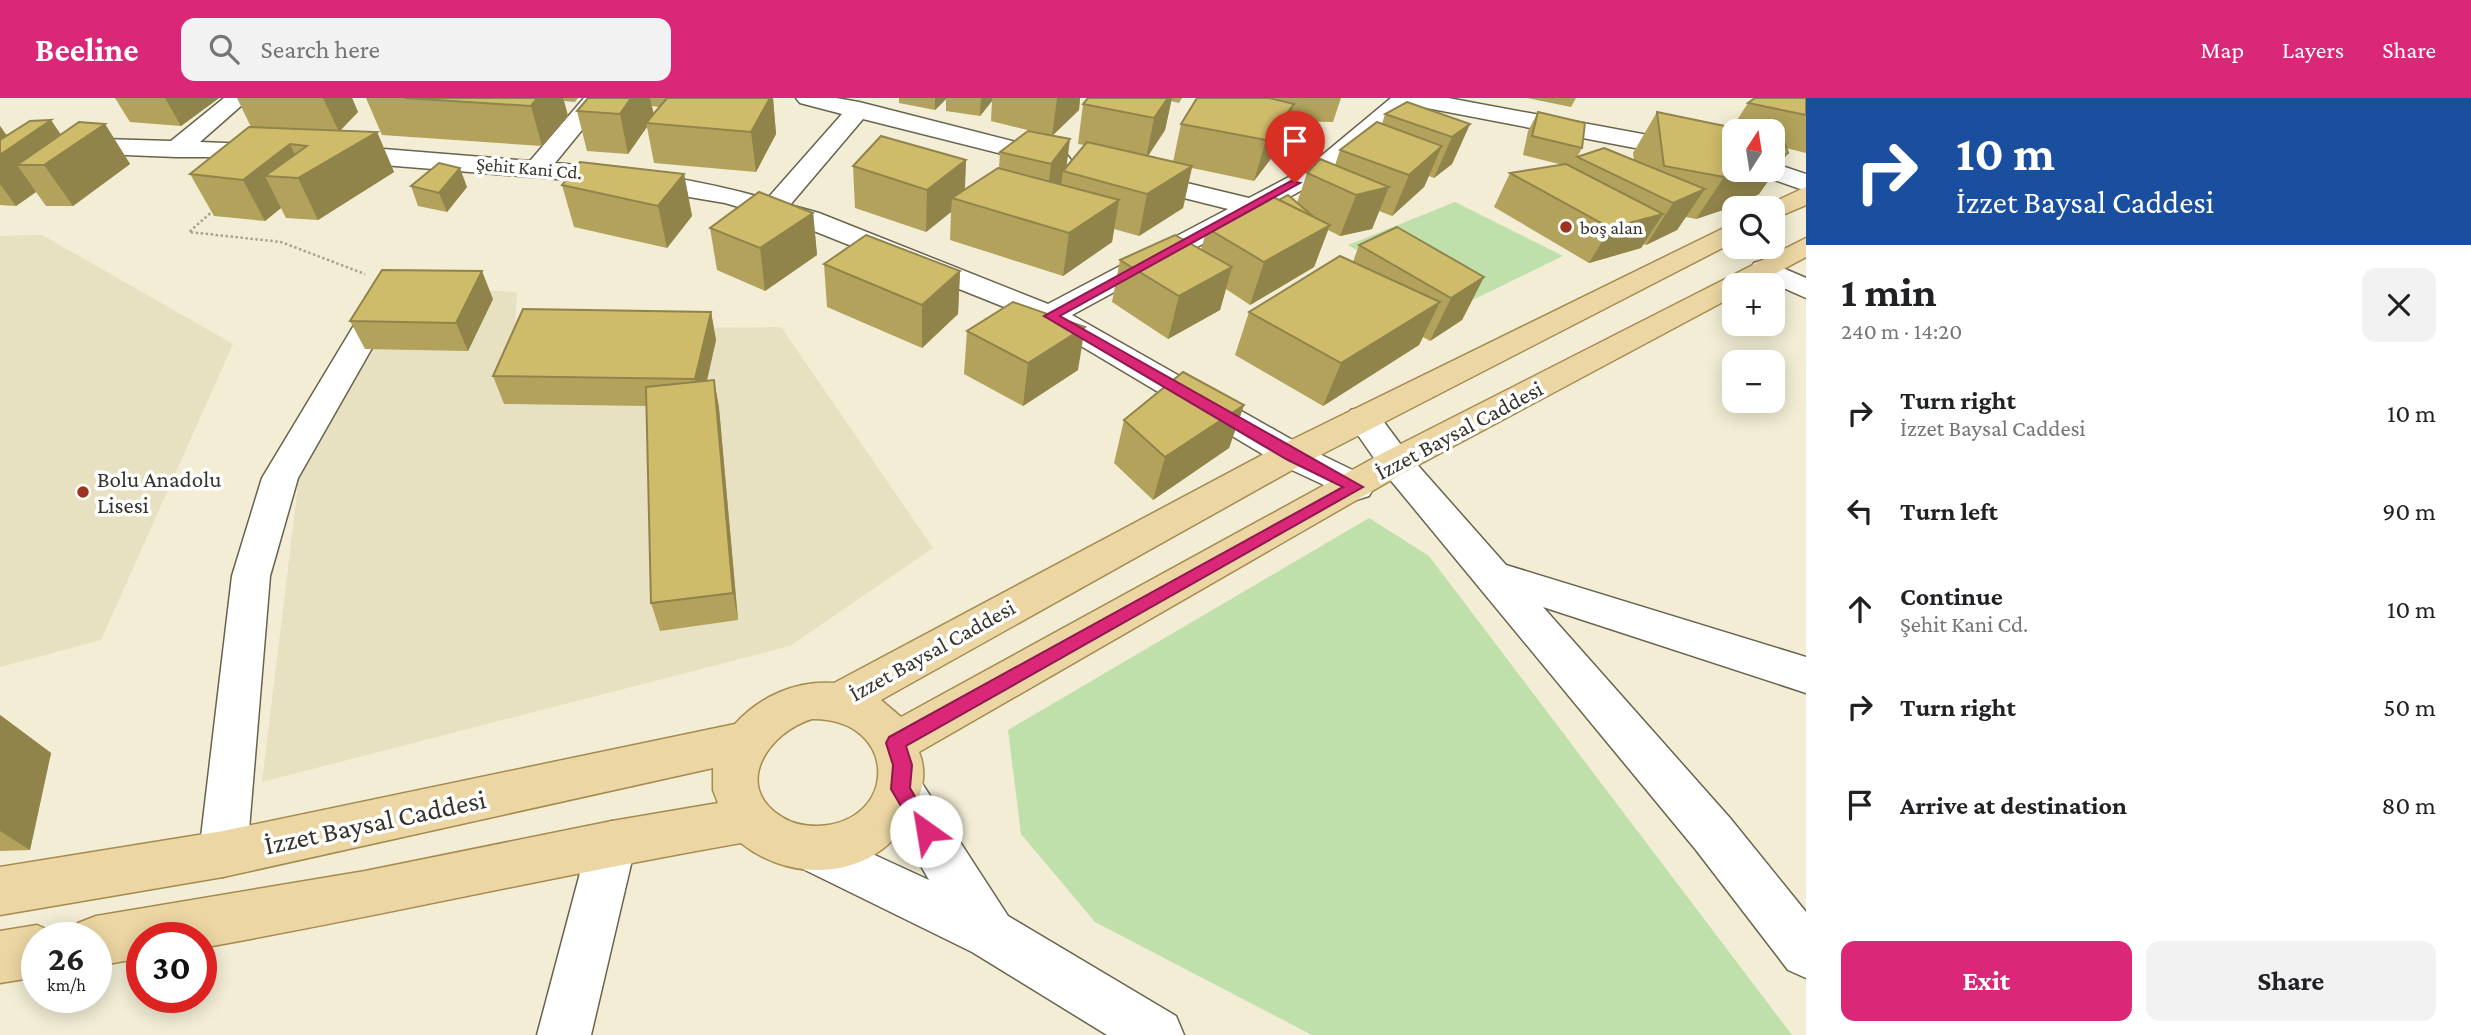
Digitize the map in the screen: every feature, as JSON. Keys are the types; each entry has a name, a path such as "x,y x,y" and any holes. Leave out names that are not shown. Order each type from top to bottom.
{"main road":[{"path":"1785,205 1806,195"},
{"name":"İzzet Baysal Caddesi","path":"838,702 1291,455 1722,237"},
{"name":"İzzet Baysal Caddesi","path":"895,743 1395,463 1806,246"},
{"path":"812,701 838,702 862,710 881,724 895,743 902,765 900,789 889,813 870,833 845,846 816,851 790,847 767,837 749,820 738,802 735,781 738,760 747,741 764,722 786,708 812,701"},
{"name":"İzzet Baysal Caddesi","path":"0,891 223,854 747,741"},
{"path":"112,938 365,895 612,844 749,820"},
{"path":"0,957 21,954"}],"street":[{"path":"176,150 238,98"},
{"path":"538,168 596,98"},
{"path":"808,98 1087,167"},
{"path":"1051,316 1249,206 1317,172 1405,98"},
{"path":"1412,98 1722,157"},
{"path":"773,208 859,109"},
{"name":"Şehit Kani Cd.","path":"0,143 383,155 538,168 673,185 773,208 809,219 1051,316 1291,455 1356,487"},
{"path":"1114,174 1249,206"},
{"path":"1785,176 1806,183"},
{"path":"1764,269 1806,289"},
{"path":"223,854 251,576 280,478 387,295"},
{"path":"1363,418 1395,463 1713,834 1806,952"},
{"path":"1493,576 1806,675"},
{"path":"900,789 990,934"},
{"path":"564,1035 612,844"},
{"path":"816,851 990,934 1157,1035"}],"path":[{"path":"220,205 189,232 281,242 364,272 381,284 387,295"}],"shaded area":[{"name":"Bolu Anadolu Lisesi","path":"42,235 233,344 101,640 0,667 0,236"},
{"path":"396,286 517,292 515,329 781,327 933,548 790,646 262,782 300,469"}],"green space":[{"path":"1455,202 1563,256 1456,308 1348,245"},
{"path":"1369,518 1429,556 1792,1035 1312,1035 1095,922 1021,834 1008,730"}],"building":[{"path":"405,98 537,98 531,106"},
{"path":"588,98 631,98 620,114 577,111"},
{"path":"667,98 770,98 751,132 646,123"},
{"path":"1088,98 1168,98 1154,118 1083,104"},
{"path":"1197,98 1269,98 1294,104 1266,140 1181,124"},
{"path":"1755,98 1806,98 1806,115 1748,103"},
{"path":"1407,102 1470,124 1452,137 1385,114"},
{"path":"1538,112 1585,123 1582,148 1532,136"},
{"path":"1657,112 1722,125 1722,177 1664,166"},
{"path":"51,120 0,155 0,140 30,121"},
{"path":"79,122 105,124 44,165 17,165"},
{"path":"1377,122 1442,146 1409,175 1340,150"},
{"path":"249,127 377,132 298,178 265,176 307,146 290,144 243,180 190,174"},
{"path":"1028,131 1070,139 1051,164 1000,152"},
{"path":"881,136 966,160 927,190 853,166"},
{"path":"1087,142 1192,166 1147,194 1063,171"},
{"path":"1604,148 1705,189 1673,203 1577,157"},
{"path":"1320,159 1389,187 1356,195 1307,173"},
{"path":"580,162 684,174 658,206 562,185"},
{"path":"439,163 460,168 439,193 411,186"},
{"path":"1566,164 1663,214 1610,228 1510,173"},
{"path":"998,168 1119,200 1069,233 952,198"},
{"path":"759,192 813,213 760,248 710,228"},
{"path":"1288,195 1315,218 1279,200"},
{"path":"1271,196 1330,225 1264,262 1207,228"},
{"path":"1397,227 1484,277 1451,298 1359,245"},
{"path":"866,235 960,271 922,305 824,264"},
{"path":"1175,235 1232,267 1179,296 1120,260"},
{"path":"1340,256 1440,302 1341,363 1249,312"},
{"path":"382,270 482,271 456,323 350,321"},
{"path":"1013,302 1085,327 1028,363 967,331"},
{"path":"523,309 711,312 695,379 493,376"},
{"path":"1183,372 1244,405 1165,457 1124,420"},
{"path":"714,380 733,593 651,603 646,387"}],"place":[{"name":"boş alan","path":"1566,227"},
{"name":"Bolu Anadolu Lisesi","path":"83,492"}],"route":[{"path":"926,831 900,789 902,765 895,743 1356,487 1291,455 1051,316 1295,183"}]}
